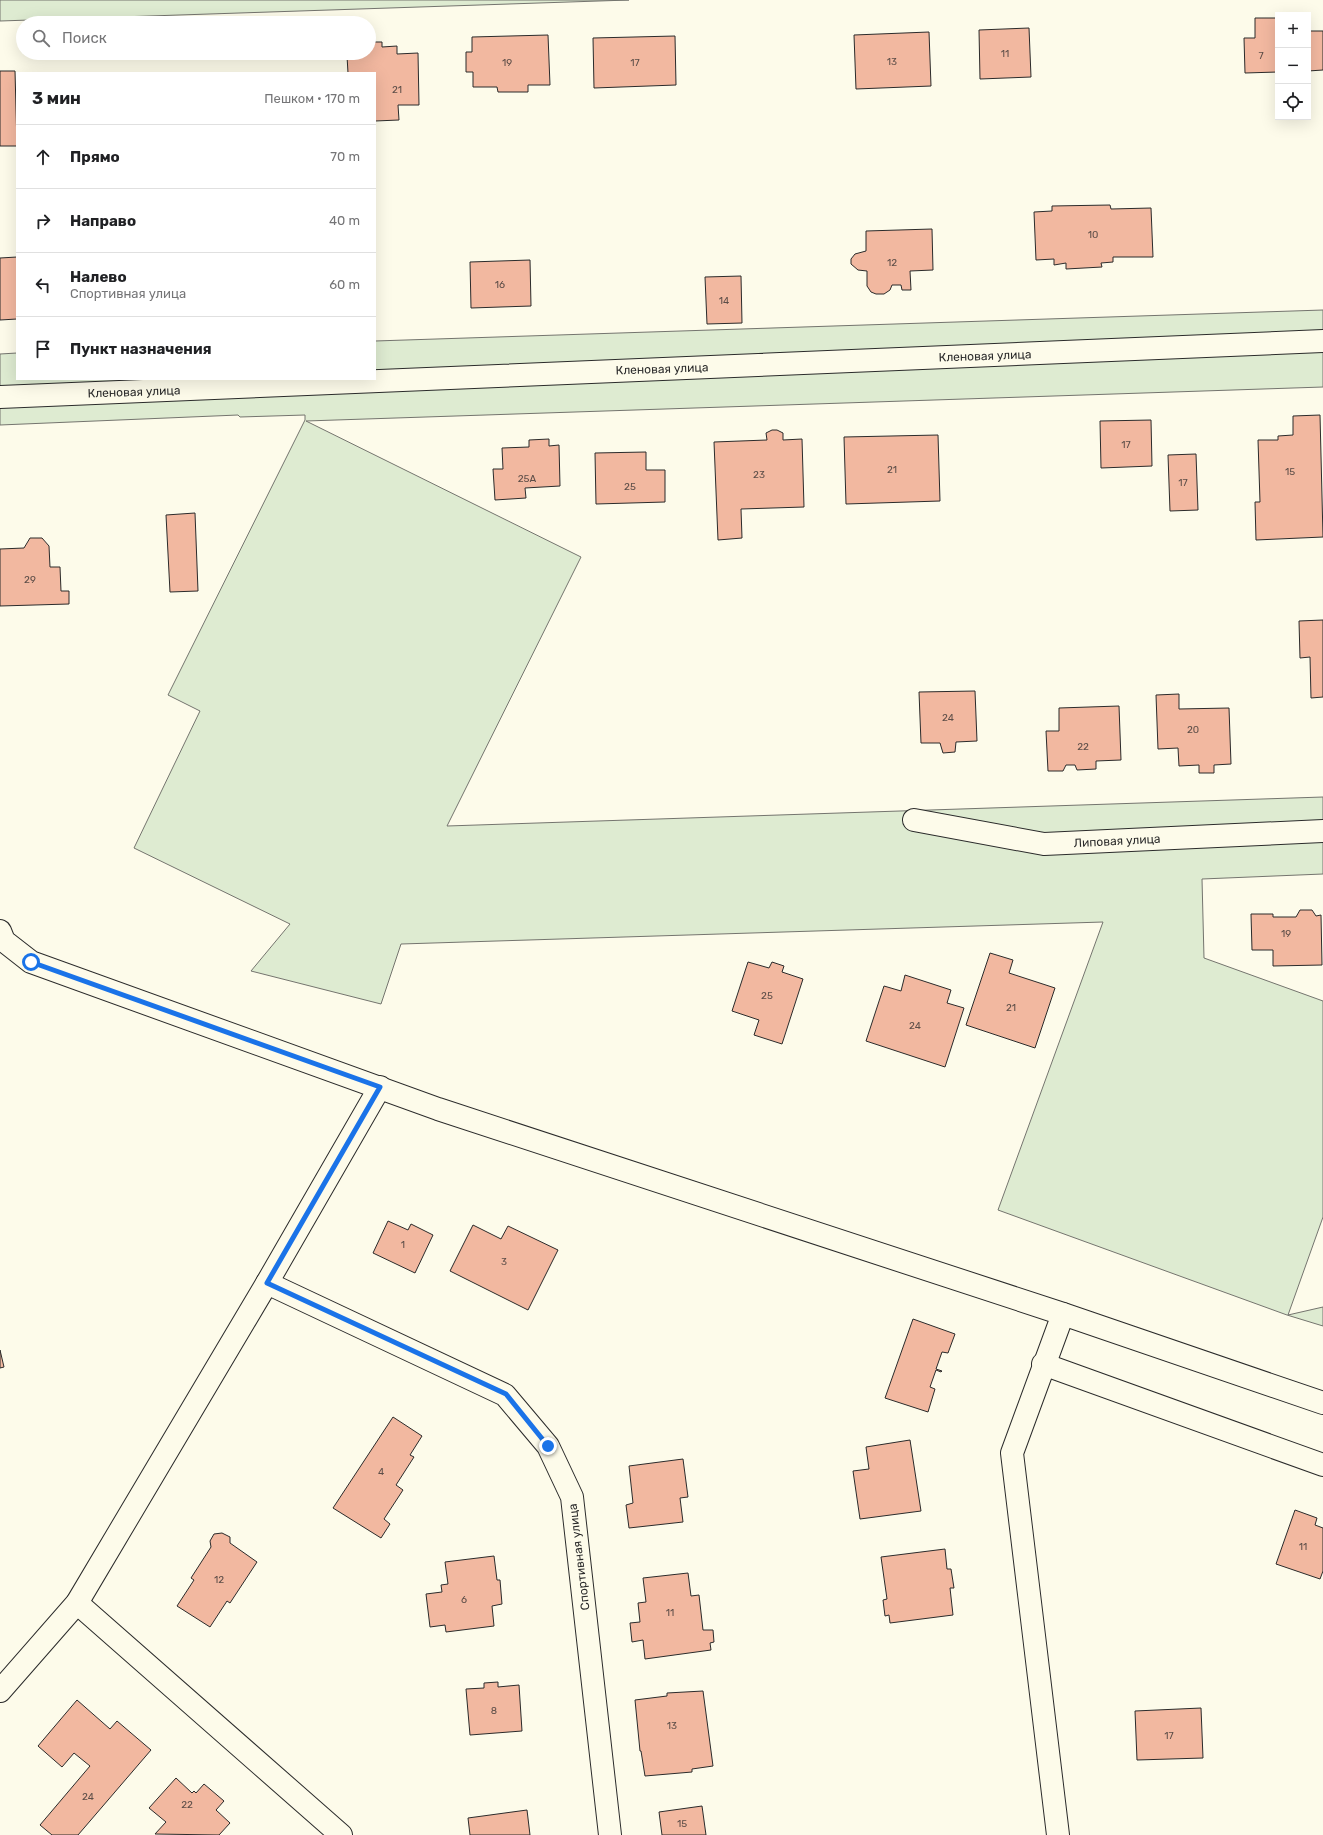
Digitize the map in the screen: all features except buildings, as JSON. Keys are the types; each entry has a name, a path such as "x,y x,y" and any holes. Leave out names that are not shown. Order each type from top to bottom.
{"street":[{"name":"Кленовая улица","path":"0,398 1323,341"},
{"name":"Липовая улица","path":"914,820 1044,844 1323,831"},
{"path":"0,931 4,941 31,962 438,1109 1063,1314 1323,1403"},
{"path":"0,1692 77,1603 267,1283 380,1087"},
{"name":"Спортивная улица","path":"267,1283 506,1394 548,1446 572,1497 610,1835"},
{"path":"1058,1835 1012,1453 1043,1364 1063,1314"},
{"path":"1043,1364 1323,1465"},
{"path":"77,1603 341,1835"}],"green space":[{"path":"0,0 629,0 150,16 16,16 16,20 0,21"},
{"path":"1323,310 1323,387 306,421 581,557 447,826 1323,797 1323,874 1202,879 1204,958 1323,1001 1323,1217 1288,1315 1323,1307 1323,1326 1287,1315 998,1210 1103,922 401,944 381,1004 251,971 290,924 134,848 200,711 168,695 305,420 305,415 240,417 238,415 0,425 0,354 16,353 16,380 376,380 376,341"}],"route":[{"path":"31,962 380,1087 267,1283 506,1394 548,1446"}]}
